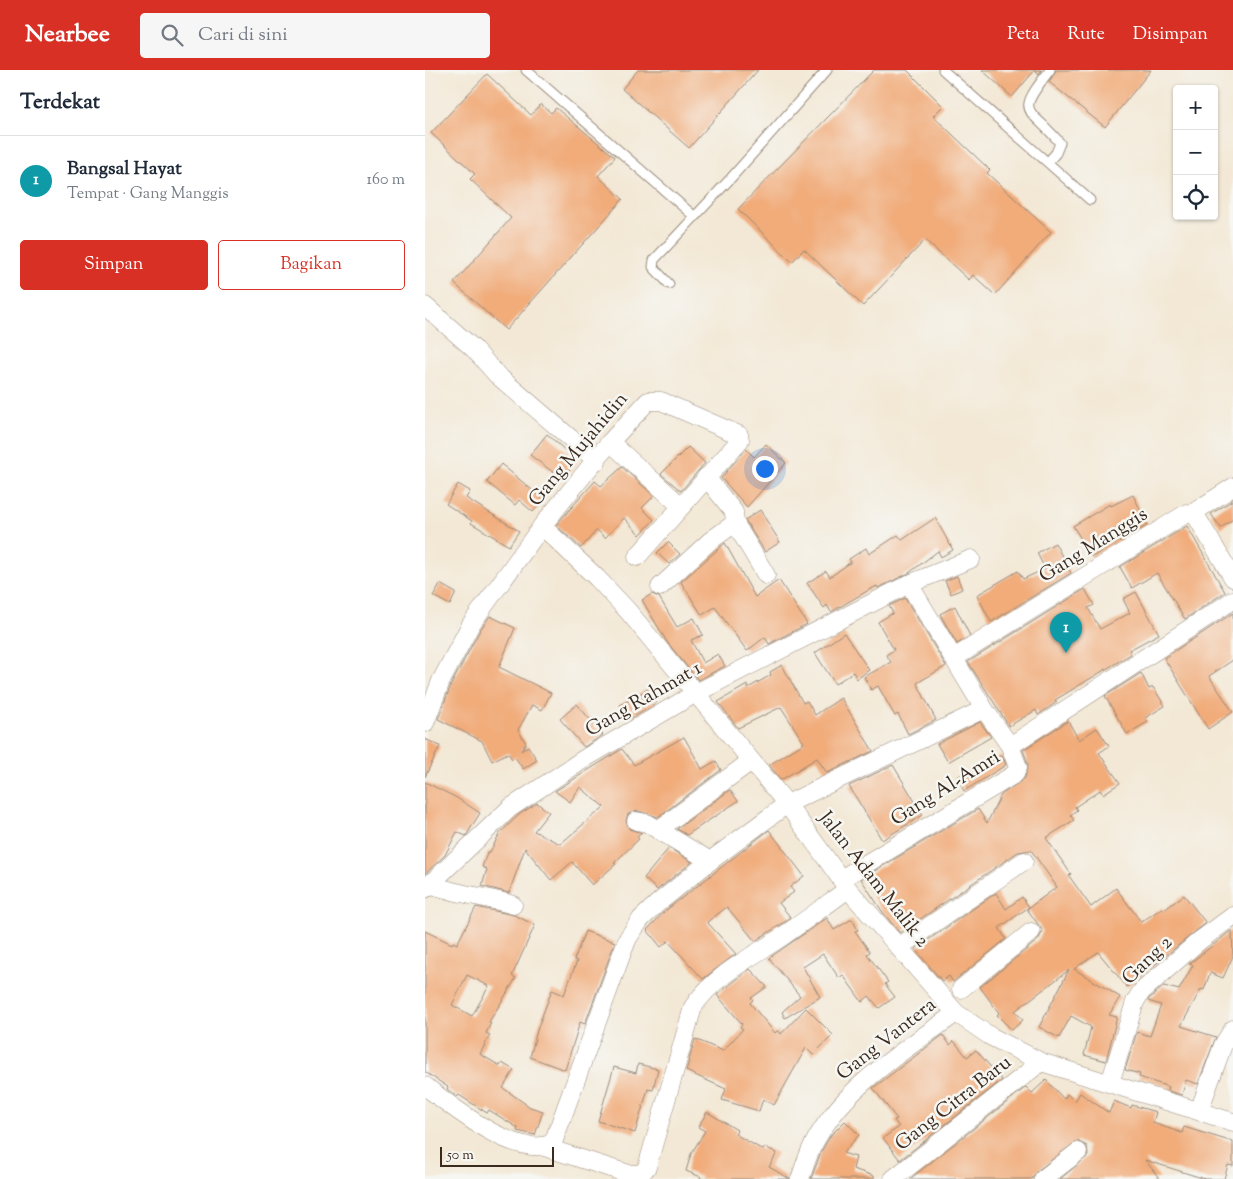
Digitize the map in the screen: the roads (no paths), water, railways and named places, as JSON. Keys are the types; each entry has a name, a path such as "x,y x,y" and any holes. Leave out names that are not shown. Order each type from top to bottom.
{"street":[{"path":"425,306 474,349 497,375 597,461"},
{"name":"Gang Mujahidin","path":"425,723 441,681 471,624 542,526 597,461 610,442 648,401 661,402 739,435 740,440 637,557"},
{"path":"610,442 681,506"},
{"path":"706,477 734,512 735,523 766,575"},
{"name":"Gang Manggis","path":"955,658 1187,513 1191,514 1233,486"},
{"path":"1191,514 1196,516 1233,578"},
{"path":"660,587 710,541 735,523"},
{"name":"Jalan Adam Malik 2","path":"542,526 597,578 628,611 787,804 844,884 899,948 955,999 990,1036 1041,1062 1233,1122"},
{"name":"Gang Rahmat 1","path":"428,887 510,808 587,757 696,693 909,584 971,559"},
{"name":"Gang Al-Amri","path":"544,1147 629,1174 641,1174 647,1168 693,1007 702,994 716,981 795,928 844,884 1015,774 1018,767 1010,746 984,709 909,584"},
{"path":"1010,746 1233,600"},
{"path":"425,1086 492,1132 517,1144 544,1147 553,1143 628,938 641,919 710,861 787,804 984,709"},
{"path":"658,830 751,761"},
{"path":"636,822 647,823 710,861"},
{"path":"899,948 1024,861"},
{"path":"428,887 484,896 513,905"},
{"name":"Gang 2","path":"1110,1083 1135,1002 1141,992 1199,941 1233,916"},
{"name":"Gang Vantera","path":"800,1179 813,1146 839,1107 955,999 1031,932"},
{"path":"1199,1112 1223,1045 1233,1029"},
{"name":"Gang Citra Baru","path":"893,1179 1041,1062"},
{"path":"1048,1177 1078,1152"}],"lane":[{"path":"526,70 695,217"},
{"path":"669,284 653,267 654,260 827,70"},
{"path":"943,70 1090,200"},
{"path":"1048,162 1056,153 1060,143 1029,112 1028,104 1030,95 1050,70"}],"place":[{"name":"Bangsal Hayat","path":"1066,653"}]}
